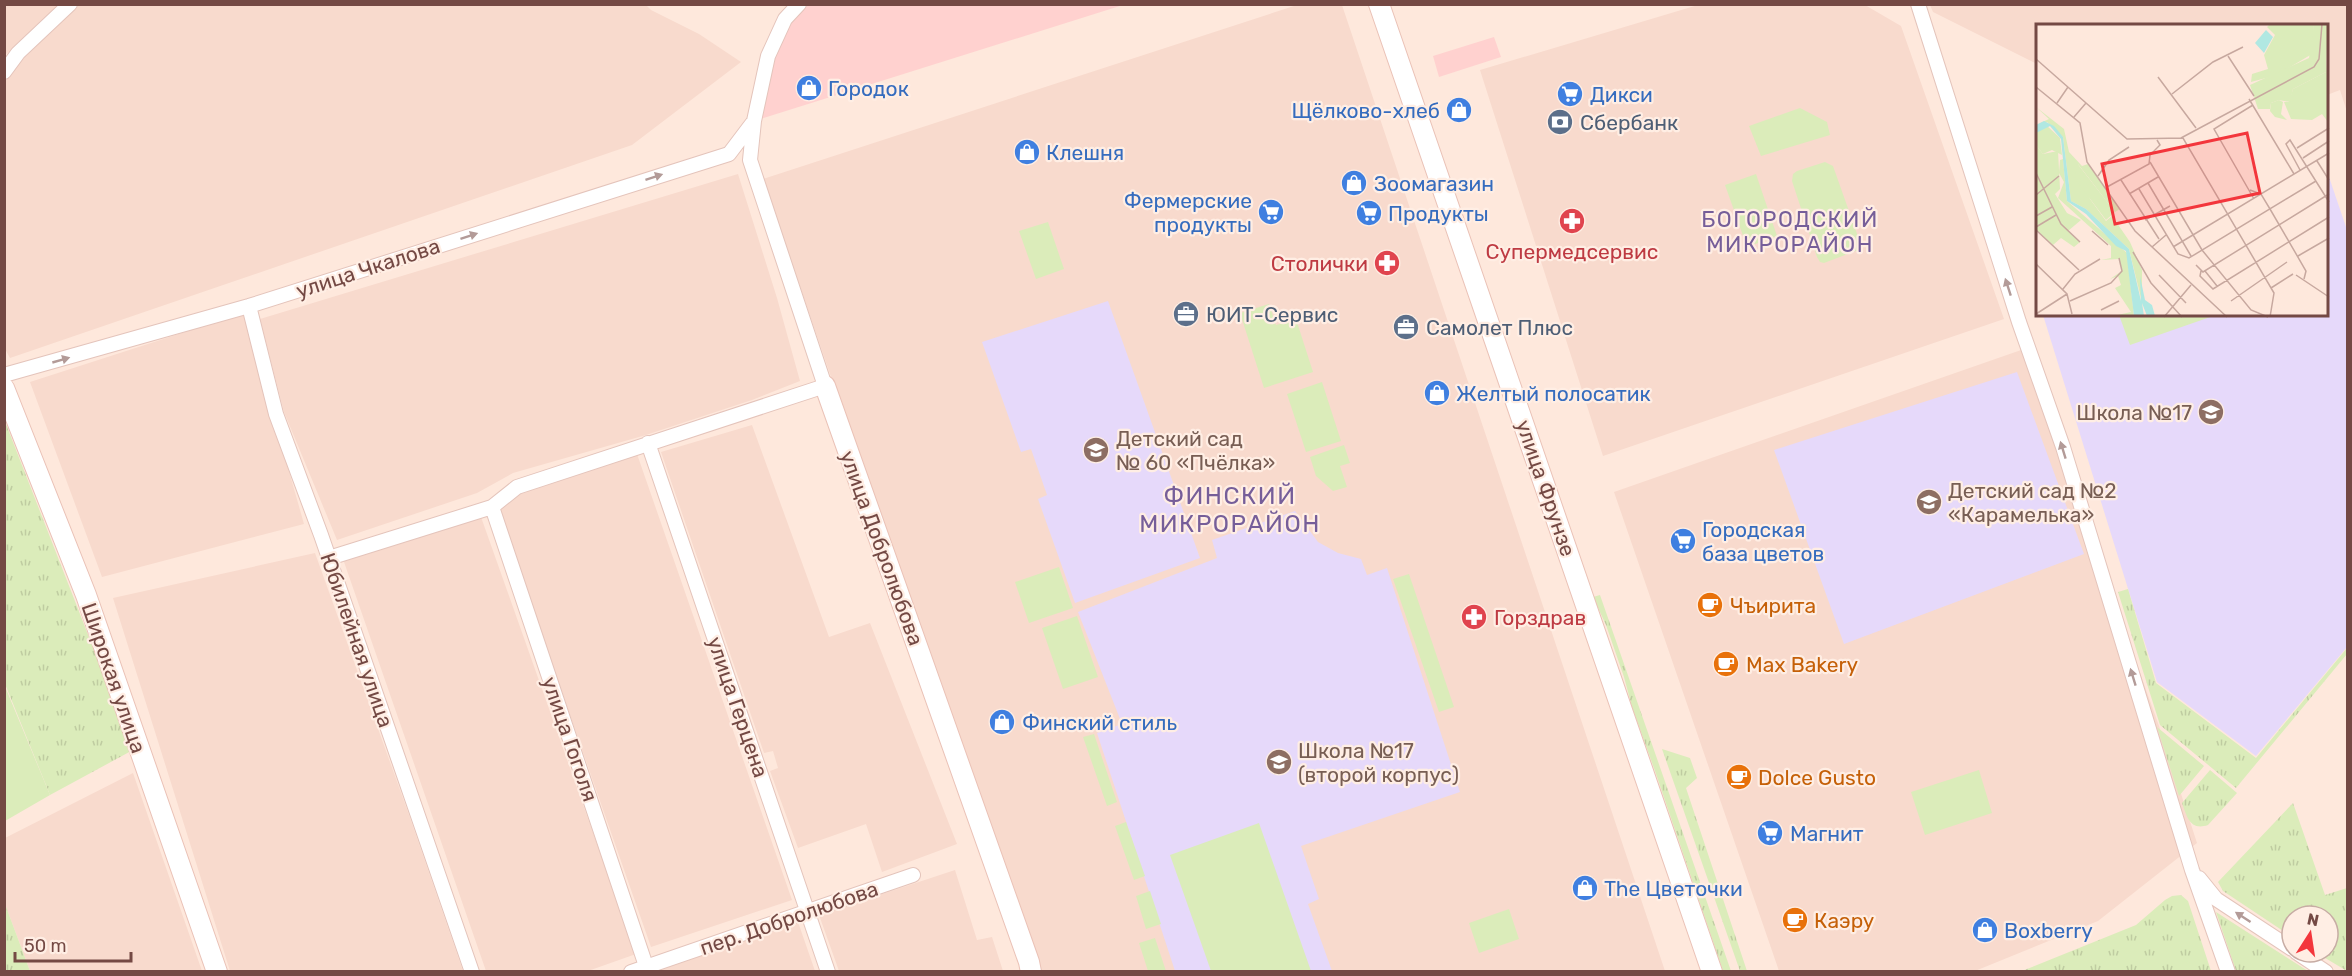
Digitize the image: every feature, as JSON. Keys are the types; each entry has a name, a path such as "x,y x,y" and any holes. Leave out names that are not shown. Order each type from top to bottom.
{"street":[{"path":"4,72 18,53 70,4"},
{"name":"улица Добролюбова","path":"799,4 785,19 768,56 754,121 750,160 825,386 1031,972"},
{"name":"улица Фрунзе","path":"1379,4 1712,972"},
{"path":"1918,4 1983,209 2063,447 2192,870 2228,972"},
{"name":"улица Чкалова","path":"4,375 249,306 729,154 754,121"},
{"name":"Юбилейная улица","path":"249,306 276,414 329,558 472,972"},
{"path":"329,558 492,507 517,487 648,443 758,410 825,386"},
{"name":"Широкая улица","path":"4,388 86,595 217,972"},
{"name":"улица Герцена","path":"648,443 828,972"},
{"name":"улица Гоголя","path":"492,507 647,969"},
{"path":"2192,870 2216,900 2280,941"},
{"name":"пер. Добролюбова","path":"631,972 647,969 913,875"}],"shaded area":[{"path":"81,4 646,5 651,10 699,34 741,62 632,145 10,358 4,347 4,83 21,61"},
{"path":"5,5 61,5 5,55"},
{"name":"Городок","path":"809,5 1123,5 754,121 785,19"},
{"path":"1297,5 1342,5 1665,971 1035,971 763,179"},
{"path":"1698,5 1865,5 1901,26 2004,319 1603,456 1480,70"},
{"path":"1930,5 2347,5 2347,112 2340,90 2328,95 2328,24 2036,24 2036,64 1933,12"},
{"path":"1494,37 1501,57 1439,77 1433,56"},
{"path":"738,174 800,381 752,400 646,435 513,473 477,493 337,540 284,412 260,319"},
{"name":"Школа №17","path":"2328,174 2348,233 2347,647 2256,756 2157,682 2043,316 2328,316"},
{"name":"Детский сад № 60 «Пчёлка»","path":"1108,301 1200,558 1075,603 1038,499 1047,495 1031,449 1021,452 982,342"},
{"path":"244,313 304,524 102,577 30,382"},
{"path":"2024,349 2159,726 2197,843 2098,921 1975,971 1779,971 1614,492"},
{"name":"Детский сад №2 «Карамелька»","path":"2017,372 2084,554 1844,644 1774,450"},
{"path":"752,425 829,637 870,623 957,844 882,872 866,824 798,848 770,771 778,768 773,751 764,753 661,452"},
{"path":"637,454 792,900 651,947 497,506 518,489"},
{"name":"Школа №17 (второй корпус)","path":"1295,511 1318,542 1338,553 1361,559 1367,575 1387,568 1460,792 1301,846 1319,899 1308,904 1332,971 1175,971 1097,733 1122,724 1078,612 1217,558 1212,540"},
{"path":"481,517 636,954 588,971 486,971 343,559"},
{"path":"315,553 463,971 230,971 113,598"},
{"path":"133,773 202,971 30,971 5,904 5,838"},
{"path":"955,870 977,940 992,937 1003,971 839,971 819,915"},
{"path":"798,922 815,971 660,972 659,969"}],"green space":[{"path":"1800,108 1827,122 1830,135 1761,156 1749,126"},
{"path":"1825,162 1833,166 1861,249 1824,263 1820,262 1817,257 1792,181 1793,174 1797,171"},
{"path":"1756,174 1777,236 1747,247 1725,185"},
{"path":"1048,222 1064,269 1036,279 1019,231"},
{"path":"1269,304 1276,325 1296,319 1313,372 1264,388 1240,313"},
{"path":"2119,316 2213,316 2130,345"},
{"path":"1322,382 1341,441 1306,452 1287,394"},
{"path":"4,419 133,750 50,795 5,684"},
{"path":"1344,445 1350,463 1340,466 1347,487 1333,491 1316,476 1310,457"},
{"path":"1059,567 1073,608 1029,623 1015,582"},
{"path":"1409,574 1454,707 1439,712 1393,579"},
{"path":"2128,589 2156,683 2256,758 2347,648 2347,654 2236,788 2160,725 2118,592"},
{"path":"1600,595 1731,971 1723,971 1606,625 1593,597"},
{"path":"1077,616 1098,677 1063,689 1042,628"},
{"path":"4,684 50,795 5,821 4,821"},
{"path":"2157,727 2204,766 2179,796"},
{"path":"1094,734 1117,802 1107,806 1083,737"},
{"path":"1662,749 1690,758 1697,778 1686,788 1747,971 1740,971"},
{"path":"1979,770 1992,813 1925,835 1911,792"},
{"path":"2210,770 2237,793 2208,825 2197,826 2190,822 2182,803"},
{"path":"2293,803 2325,895 2347,888 2347,971 2335,964 2340,964 2340,904 2280,904 2280,929 2223,891 2218,882"},
{"path":"1126,822 1145,876 1134,880 1115,826"},
{"path":"1259,823 1311,971 1211,971 1170,855"},
{"path":"1150,891 1161,924 1146,929 1136,896"},
{"path":"2181,895 2188,901 2211,971 2022,971 2136,925 2165,900"},
{"path":"5,904 30,971 5,971"},
{"path":"1509,909 1519,939 1479,953 1469,923"},
{"path":"2216,912 2280,953 2280,964 2297,964 2308,971 2236,971"},
{"path":"1155,938 1166,971 1148,971 1139,943"}],"place":[{"name":"Городок","path":"809,88"},
{"name":"Дикси","path":"1570,94"},
{"name":"Щёлково-хлеб","path":"1459,110"},
{"name":"Сбербанк","path":"1560,122"},
{"name":"Клешня","path":"1027,152"},
{"name":"Зоомагазин","path":"1354,183"},
{"name":"Фермерские продукты","path":"1271,212"},
{"name":"Продукты","path":"1369,213"},
{"name":"Супермедсервис","path":"1572,221"},
{"name":"Столички","path":"1387,263"},
{"name":"ЮИТ-Сервис","path":"1186,314"},
{"name":"Самолет Плюс","path":"1406,327"},
{"name":"Желтый полосатик","path":"1437,393"},
{"name":"Школа №17","path":"2211,412"},
{"name":"Детский сад № 60 «Пчёлка»","path":"1096,450"},
{"name":"Детский сад №2 «Карамелька»","path":"1929,502"},
{"name":"Городская база цветов","path":"1683,541"},
{"name":"Чъирита","path":"1710,605"},
{"name":"Горздрав","path":"1474,617"},
{"name":"Max Bakery","path":"1726,664"},
{"name":"Финский стиль","path":"1002,722"},
{"name":"Школа №17 (второй корпус)","path":"1279,762"},
{"name":"Dolce Gusto","path":"1739,777"},
{"name":"Магнит","path":"1770,833"},
{"name":"The Цветочки","path":"1585,888"},
{"name":"Каэру","path":"1795,920"},
{"name":"Boxberry","path":"1985,930"}],"district":[{"name":"БОГОРОДСКИЙ МИКРОРАЙОН","path":"1790,232"},
{"name":"ФИНСКИЙ МИКРОРАЙОН","path":"1230,510"}]}
